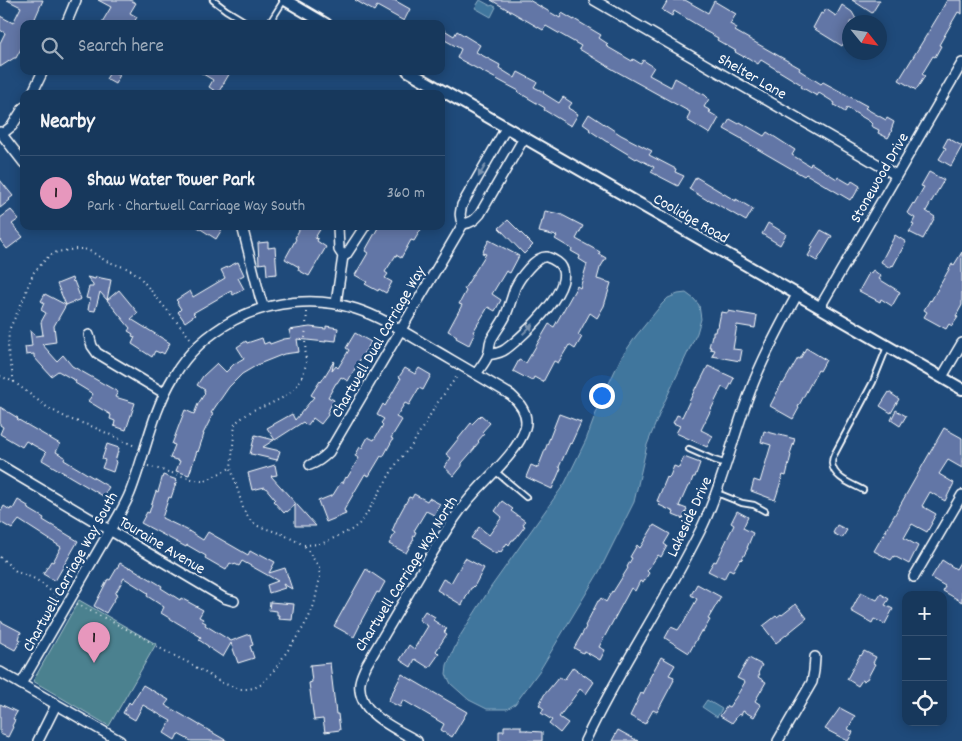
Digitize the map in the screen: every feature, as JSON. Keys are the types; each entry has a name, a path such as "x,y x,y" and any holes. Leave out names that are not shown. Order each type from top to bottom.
{"street":[{"path":"68,20 76,0"},
{"path":"284,0 319,20"},
{"name":"Shelter Lane","path":"594,0 896,175"},
{"name":"Stonewood Drive","path":"820,307 962,63"},
{"path":"34,90 41,75"},
{"name":"Coolidge Road","path":"415,75 441,90"},
{"name":"Coolidge Road","path":"445,93 962,389"},
{"path":"20,113 12,126 1,133 20,158"},
{"name":"Chartwell Dual Carriage Way","path":"463,224 460,218 462,205 506,128"},
{"name":"Chartwell Dual Carriage Way","path":"463,224 469,223 480,214 524,138"},
{"name":"Chartwell Dual Carriage Way","path":"310,465 324,458 329,452 463,224"},
{"path":"243,230 264,308"},
{"path":"336,303 342,256 339,250 338,230"},
{"path":"342,256 346,255 362,230"},
{"path":"476,374 488,355 491,340 505,318 519,281 531,266 543,257 548,257 559,264 563,275 560,290 553,301 530,328 505,350 488,355"},
{"name":"Lakeside Drive","path":"585,741 683,564 703,524 717,493 755,378 770,345 798,294"},
{"name":"Chartwell Carriage Way South","path":"21,684 70,602 130,494 164,392 185,360 198,346 226,324 245,314 286,303 336,303 370,314 401,331"},
{"name":"Chartwell Carriage Way North","path":"401,331 512,395 522,407 526,421 522,437 495,471 463,505 447,527 367,664 360,682 360,691 370,712 380,720 417,741"},
{"path":"90,335 92,346 97,353 164,392"},
{"path":"942,377 962,343"},
{"name":"Touraine Avenue","path":"0,465 224,598 234,601"},
{"path":"914,577 962,495"},
{"path":"778,741 812,682 815,657"},
{"path":"0,672 120,741"},
{"path":"38,741 56,705"}],"lane":[{"path":"213,0 242,20"},
{"path":"272,20 284,0"},
{"path":"863,490 841,478 835,472 832,464 834,455 873,382 888,346"},
{"path":"689,448 726,464"},
{"path":"495,471 526,497"},
{"path":"717,493 765,511"}],"path":[{"path":"14,382 8,350 10,330 34,272 48,256 57,252 84,249 106,261 129,269 138,275 198,346"},
{"path":"0,376 14,382 48,408 69,419 91,426 137,447 148,465 199,481 206,481 231,468"},
{"path":"0,557 17,572 40,582 62,600 81,606 137,634 222,683 247,690 262,684 276,669 303,628 314,605 320,576 319,567 304,545"}],"green space":[{"path":"79,600 156,644 109,726 33,681"}],"water":[{"path":"480,0 496,7 491,17 475,8"},
{"path":"686,293 699,305 701,319 697,333 663,405 647,445 634,502 599,572 540,670 515,704 507,709 487,709 469,700 451,684 446,674 447,665 460,636 491,587 565,483 586,440 601,400 621,358 636,336 668,298"},
{"path":"707,700 722,709 717,717 702,707"}],"building":[{"path":"7,0 43,0 34,20 20,20 20,50 16,58 0,67 0,43 5,33 0,30 0,16 13,23 21,7"},
{"path":"98,0 130,0 136,3 130,13 137,17 135,20 103,20 111,7"},
{"path":"355,0 394,0 410,9 404,20 377,6 374,11"},
{"path":"491,0 529,0 560,18 562,13 601,35 599,38 608,44 606,46 632,61 633,59 641,64 643,60 654,67 649,75 671,87 675,78 705,95 709,99 704,107 719,118 710,134 687,120 690,112 614,70 579,49 581,46 546,26 543,30"},
{"path":"668,0 685,0 708,13 714,1 736,14 730,24 737,28 735,31 800,68 799,70 821,84 823,82 867,106 865,108 886,120 887,118 894,122 888,138 878,133 879,130 871,126 872,124 869,121 847,108 845,112 819,93 817,96 801,87 802,85 761,60 758,64 735,52 717,40 718,38 674,11 672,16 662,10"},
{"path":"852,0 880,0 872,13"},
{"path":"947,0 962,0 962,14 958,12 939,45 941,46 935,57 933,56 922,74 925,76 916,90 899,80"},
{"path":"842,5 854,15 842,15 842,46 813,28 821,13 823,14 826,9 836,16"},
{"path":"445,30 454,36 457,31 480,45 476,52 500,65 499,68 515,78 518,72 537,82 534,87 559,103 563,97 572,103 568,108 578,114 571,126 544,110 545,108 519,91 457,58 461,49 445,40"},
{"path":"108,75 120,75 115,84 106,79"},
{"path":"205,75 229,75 220,90 214,90 209,87 213,80"},
{"path":"589,114 621,135 652,151 649,155 676,169 675,172 684,176 678,186 651,172 654,167 636,159 589,130 583,124"},
{"path":"730,119 739,124 740,122 764,136 767,132 795,150 792,155 810,166 811,163 837,179 838,177 850,184 852,181 860,186 850,200 806,174 804,176 724,129"},
{"path":"948,138 962,146 951,166 939,159 946,148 943,147"},
{"path":"929,172 944,180 926,211 935,217 923,239 909,232 914,225 912,224 915,218 907,213 924,187 921,186"},
{"path":"696,177 753,209 746,221 689,189"},
{"path":"0,180 13,196 0,208"},
{"path":"11,210 19,219 12,224 23,237 7,249 0,240 0,218"},
{"path":"545,211 560,214 583,226 576,239 600,252 599,254 606,258 600,268 597,279 611,283 604,306 597,318 590,313 578,335 582,337 575,349 569,345 558,363 554,361 543,382 534,377 532,381 513,371 519,360 526,363 549,324 554,327 577,286 580,288 587,264 579,259 580,256 571,251 572,249 555,239 557,236 539,232"},
{"path":"508,220 533,245 524,254 499,228"},
{"path":"768,223 786,234 780,245 762,234"},
{"path":"202,230 222,230 216,239"},
{"path":"299,230 320,230 315,238 326,247 309,276 298,270 299,267 285,259"},
{"path":"377,230 421,230 414,241 411,240 401,258 396,255 385,272 388,274 385,278 392,282 386,293 365,284 367,282 355,275 368,253 365,251"},
{"path":"821,230 832,236 817,261 808,256 813,247 811,246"},
{"path":"895,235 906,242 893,266 890,268 881,262"},
{"path":"489,240 519,256 510,273 506,271 492,294 501,300 495,311 488,307 473,332 475,333 469,345 448,331 462,305 459,304 466,291 464,289 486,254 482,253"},
{"path":"268,242 268,248 275,247 277,274 267,275 266,263 259,264 258,243"},
{"path":"962,252 962,305 956,316 958,317 952,326 949,324 946,329 924,317 927,312 924,310 952,264 954,265"},
{"path":"238,262 244,275 238,278 244,289 233,295 231,291 193,313 195,315 185,322 178,312 181,309 176,300 190,291 193,297 225,278 221,270"},
{"path":"873,270 881,276 879,279 900,292 892,306 881,299 880,302 859,291 869,273"},
{"path":"87,277 111,280 107,300 100,292 95,311 88,310 90,299 86,298 89,287 93,287 93,284"},
{"path":"72,278 81,299 66,305 57,284"},
{"path":"119,290 138,313 131,319 170,343 164,354 155,351 152,357 132,344 135,337 128,331 130,328 107,300"},
{"path":"45,294 66,305 54,326 56,342 42,344 57,361 63,355 72,366 118,392 115,397 135,403 126,430 114,426 115,421 110,419 111,415 88,401 93,394 75,383 76,381 58,371 51,376 34,357 34,354 26,355 25,347 32,346 30,330 35,336 43,335 41,322 46,313 41,310 44,303 41,301"},
{"path":"728,311 757,316 755,328 737,325 733,349 742,350 740,361 712,356 715,350 709,347 713,332 718,327 721,312 728,313"},
{"path":"326,326 338,328 336,341 326,340 326,342 297,339 299,352 284,354 259,364 242,374 229,387 211,413 213,414 203,434 189,475 176,471 180,461 170,458 175,445 172,444 185,410 194,414 205,393 205,390 197,385 203,376 217,363 226,372 244,358 237,347 246,341 247,343 262,338 264,344 269,342 270,344 291,338 289,330 310,327 326,329"},
{"path":"355,333 371,342 348,381 341,377 336,383 328,397 334,400 327,413 328,415 321,424 313,418 307,426 303,422 275,440 267,428 292,414 295,420 314,397 311,395 334,361 332,371 336,366 338,368 349,350 346,348"},
{"path":"806,348 826,360 820,371 818,370 793,419 770,406 782,383"},
{"path":"708,366 734,378 728,390 722,387 701,430 713,436 707,447 676,433 680,426 673,423 677,415 682,417"},
{"path":"405,368 415,374 419,368 431,375 423,390 419,388 409,405 405,403 396,417 402,420 391,438 393,439 369,476 365,474 344,510 346,514 326,522 318,501 333,495 341,482 343,483 347,478 359,458 355,456 360,447 362,448 368,437 374,440 383,425 381,423 384,419 377,415 383,404 385,406"},
{"path":"889,392 899,399 891,413 880,406"},
{"path":"0,407 60,444 56,452 65,457 64,460 109,487 103,496 42,460 46,453 44,451 26,441 22,447 0,434 3,427 0,425"},
{"path":"896,410 906,416 900,426 891,420"},
{"path":"559,414 581,422 559,467 561,468 552,489 526,477 531,465 538,468"},
{"path":"481,415 490,423 482,432 484,434 475,448 454,476 444,467 451,458 446,454 471,423"},
{"path":"944,428 962,438 962,468 948,460 939,474 954,483 945,501 930,492 922,506 936,514 927,532 912,524 904,538 918,546 909,564 894,556 891,560 874,551"},
{"path":"764,431 795,439 786,476 783,475 775,500 751,491 754,480 760,482 771,445 761,442"},
{"path":"255,435 274,440 263,447 280,451 277,460 250,454"},
{"path":"107,444 119,448 113,472 102,468 105,460 102,459"},
{"path":"684,457 700,463 695,477 693,477 690,486 688,486 679,506 687,509 683,519 673,515 674,512 659,505 660,502 657,501 667,477 670,476 674,466 679,468"},
{"path":"275,465 277,475 271,476 316,526 295,526 295,505 284,513 273,501 275,499 265,487 252,490 248,473"},
{"path":"163,475 177,480 162,518 203,540 208,532 248,555 250,551 275,562 269,573 285,568 292,589 283,584 285,588 269,593 267,585 278,581 242,561 239,566 230,563 226,570 187,545 186,547 141,523 147,512 149,513"},
{"path":"414,494 427,501 429,498 440,504 434,515 426,511 414,531 416,532 414,539 406,553 389,544 395,533 392,531 398,517 409,497 412,498"},
{"path":"18,500 44,518 43,520 78,541 55,581 43,574 51,561 53,562 61,547 19,520 12,529 0,522 0,513 4,506 10,510 11,508 13,509"},
{"path":"502,501 513,509 511,511 525,521 523,525 525,526 509,545 507,543 501,552 498,551 496,554 471,538 479,527 489,535 502,517 495,511"},
{"path":"737,511 748,517 743,528 753,533 742,559 740,559 733,571 729,569 724,579 708,571 714,561 716,562 734,525 731,523"},
{"path":"654,525 670,534 664,544 667,546 661,557 658,555 647,571 649,573 643,583 640,581 635,591 631,588 599,647 605,650 600,660 574,648 598,601 601,598 606,602 628,568 632,558 630,557 637,545 640,548"},
{"path":"837,525 847,530 842,538 833,533"},
{"path":"465,558 484,568 462,605 437,590 443,579 451,583"},
{"path":"962,559 962,602 947,593 947,591 943,591 945,586 931,578 942,560 956,569"},
{"path":"120,563 162,586 161,588 180,600 181,598 203,610 199,617 206,623 205,625 231,641 250,634 253,645 250,646 254,658 238,663 231,643 223,657 199,640 201,637 161,613 164,607 147,596 148,593 124,578 115,594 117,595 106,613 94,606 108,579 110,580"},
{"path":"366,569 385,582 379,593 377,592 354,637 334,626"},
{"path":"697,584 721,597 708,619 710,620 703,632 701,631 689,653 665,638 671,627 678,630 683,624 697,599 691,595"},
{"path":"861,592 877,600 881,594 889,599 885,605 893,609 885,624 874,619 872,623 851,611"},
{"path":"270,602 294,604 292,620 278,619 277,611 269,610"},
{"path":"796,604 807,618 776,643 763,626"},
{"path":"425,611 435,617 433,620 447,629 444,632 447,634 436,651 439,654 429,668 415,659 411,667 400,660 409,645 414,649 428,626 419,620"},
{"path":"0,621 21,632 19,639 21,640 15,650 0,642"},
{"path":"864,651 876,657 873,663 875,664 867,679 862,680 858,686 847,679"},
{"path":"661,657 675,665 669,675 674,677 674,680 657,712 653,710 645,724 630,716"},
{"path":"749,658 762,665 758,677 766,682 755,701 761,705 754,717 743,711 732,723 720,716 727,706 729,707 745,682 737,678"},
{"path":"330,663 336,714 338,714 340,730 325,732 323,719 314,720 309,683 312,682 310,665"},
{"path":"573,667 594,682 586,694 580,689 559,717 568,723 560,733 549,724 552,720 541,713 544,709 539,705 544,695 559,677 564,680"},
{"path":"402,674 467,712 452,737 441,730 444,724 403,700 400,707 388,701"},
{"path":"143,685 169,700 165,705 227,741 191,741 178,734 175,740 164,733 171,721 143,705 135,720 123,713 129,702 131,704"},
{"path":"0,704 17,712 8,737 0,734"},
{"path":"840,708 855,716 848,729 853,732 848,741 825,729"},
{"path":"504,726 521,726 521,730 542,732 542,741 499,741 499,731 504,731"},
{"path":"618,730 638,741 612,741"}],"place":[{"name":"Shaw Water Tower Park","path":"94,663"}]}
